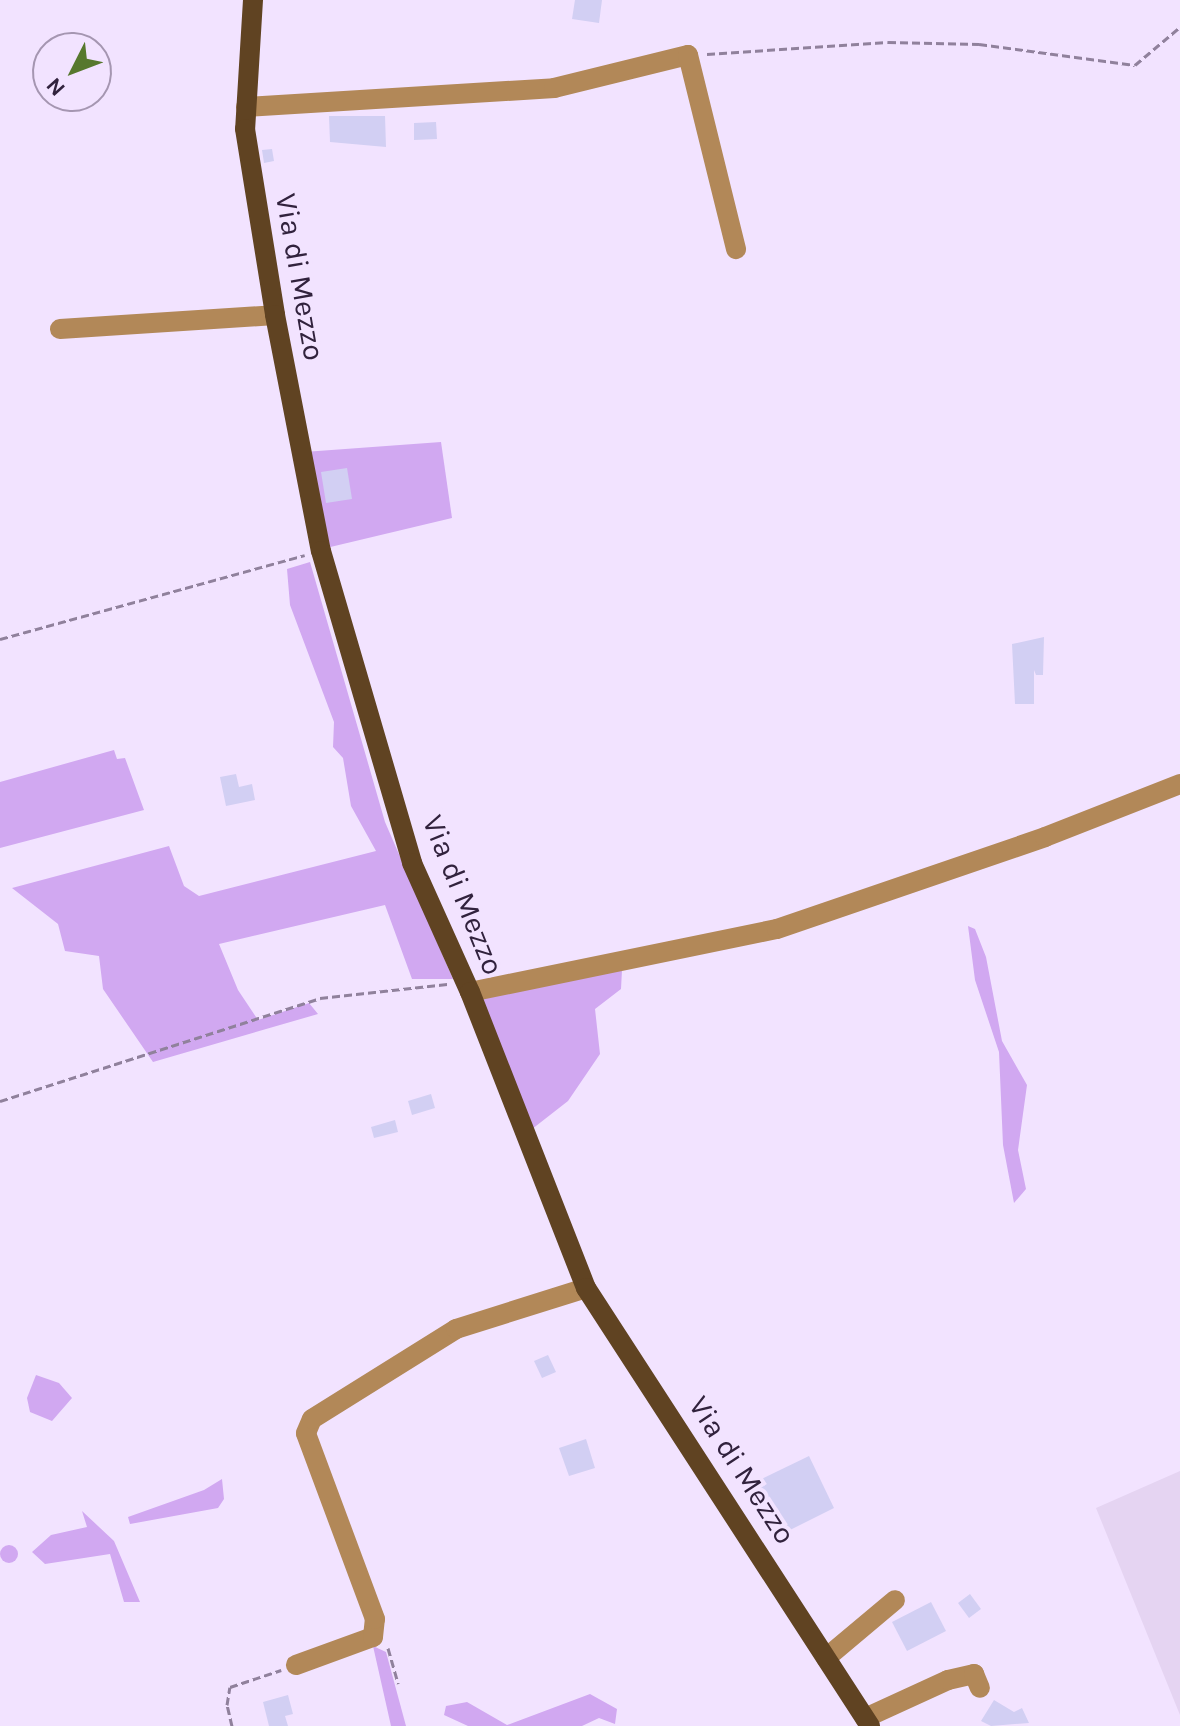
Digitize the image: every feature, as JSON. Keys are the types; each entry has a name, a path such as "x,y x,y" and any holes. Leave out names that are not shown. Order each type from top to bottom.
{"main road":[{"name":"Via di Mezzo","path":"253,0 245,129 275,315 321,551 412,863 470,992 586,1288 868,1722"}],"street":[{"path":"246,107 554,88 688,55 736,249"},
{"path":"60,329 275,315"},
{"path":"470,992 777,929 986,859 1180,784"},
{"path":"296,1665 373,1637 375,1619 306,1433 312,1419 456,1329 586,1288"},
{"path":"826,1658 895,1600"},
{"path":"868,1722 948,1680 974,1674 980,1688"}],"path":[{"path":"688,55 888,42 979,44 1135,65 1180,27"},
{"path":"0,639 321,551"},
{"path":"0,1101 320,998 445,983 470,992"},
{"path":"375,1619 398,1684"},
{"path":"232,1726 227,1705 230,1687 296,1665"}],"shaded area":[{"path":"441,442 452,518 322,549 304,452"},
{"path":"310,562 385,822 453,979 412,979 385,905 219,944 238,990 258,1020 309,1003 318,1014 153,1062 103,989 99,956 65,951 58,924 12,888 169,846 184,886 199,896 376,851 351,806 343,758 333,747 334,722 290,605 287,569"},
{"path":"114,750 117,759 125,758 144,810 0,848 0,782"},
{"path":"968,926 975,929 986,957 1002,1041 1027,1085 1018,1150 1026,1189 1014,1203 1003,1145 999,1052 975,980"},
{"path":"622,970 621,989 595,1009 600,1054 568,1101 527,1133 474,998"},
{"path":"36,1375 59,1383 72,1398 52,1421 30,1412 27,1398"},
{"path":"1180,1471 1180,1715 1096,1508"},
{"path":"222,1479 224,1499 218,1508 130,1524 128,1517 204,1490"},
{"path":"82,1511 114,1541 140,1602 124,1602 110,1554 45,1564 32,1552 51,1535 87,1527"},
{"path":"9,1545 18,1554 9,1563 0,1554"},
{"path":"373,1646 386,1652 406,1726 391,1726"},
{"path":"590,1694 617,1709 615,1724 599,1718 582,1726 468,1726 444,1715 446,1706 467,1702 507,1725"}],"building":[{"path":"575,0 602,0 599,23 572,19"},
{"path":"329,116 385,116 386,147 330,142"},
{"path":"436,122 437,139 414,140 414,123"},
{"path":"272,149 274,161 264,163 262,150"},
{"path":"347,468 352,499 326,503 321,472"},
{"path":"1044,637 1043,675 1036,675 1034,670 1034,704 1015,704 1012,644"},
{"path":"236,774 239,787 252,784 255,800 226,806 220,777"},
{"path":"431,1094 435,1108 412,1115 408,1101"},
{"path":"395,1120 398,1132 374,1138 371,1127"},
{"path":"548,1355 556,1372 542,1378 534,1361"},
{"path":"586,1439 595,1468 569,1476 559,1448"},
{"path":"809,1456 834,1508 782,1534 755,1482"},
{"path":"970,1594 981,1609 969,1618 958,1603"},
{"path":"931,1602 946,1631 907,1651 892,1622"},
{"path":"288,1695 293,1714 285,1716 288,1726 269,1726 263,1702"},
{"path":"994,1700 1014,1712 1022,1708 1029,1723 991,1726 981,1721"}]}
